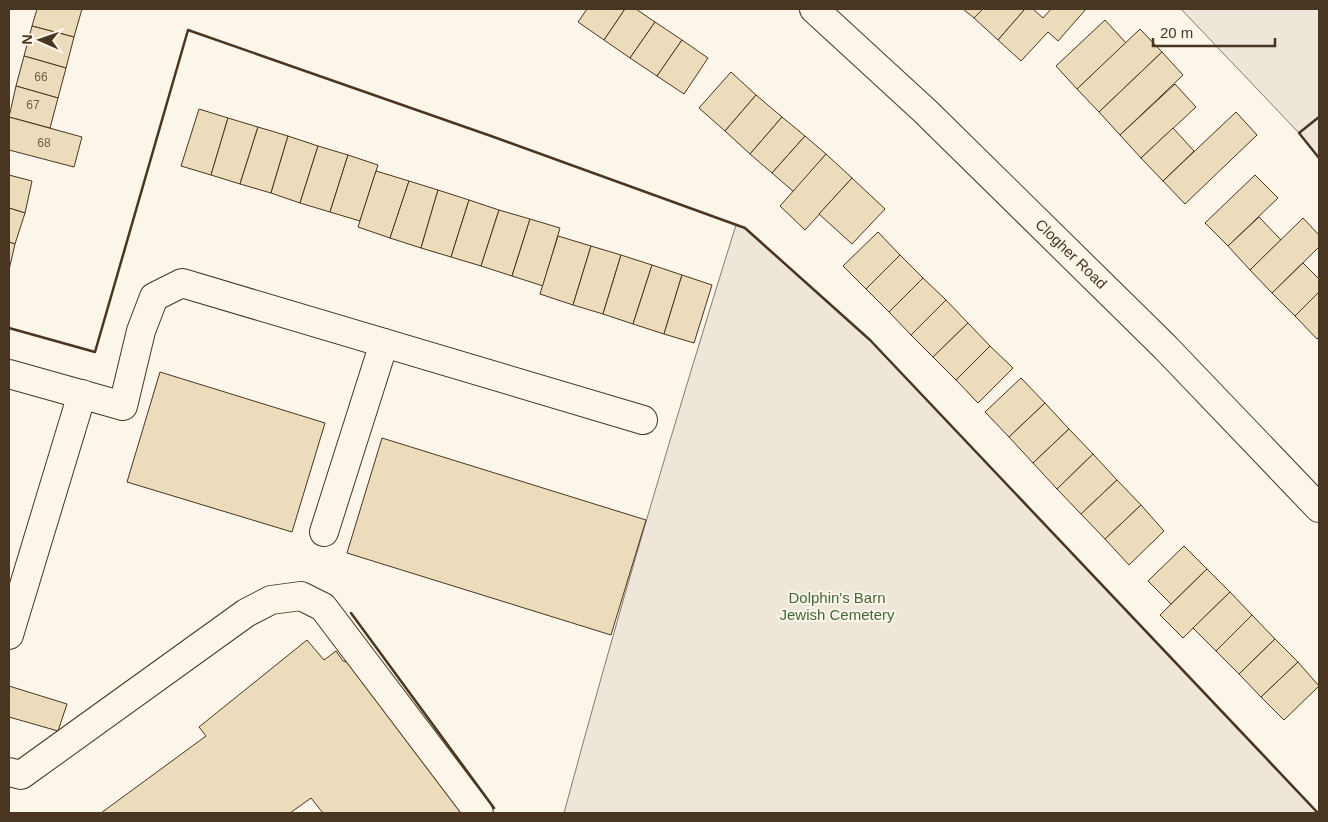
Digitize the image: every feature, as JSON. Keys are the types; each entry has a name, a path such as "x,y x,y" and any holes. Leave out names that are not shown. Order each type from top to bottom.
{"street":[{"name":"Clogher Road","path":"814,9 925,111 1166,347 1319,508"},
{"path":"9,374 123,406 141,331 154,297 182,283 643,420"},
{"path":"324,532 384,343"},
{"path":"9,635 82,394"},
{"path":"9,772 21,776 246,613 271,600 301,596 323,606 479,813"}],"green space":[{"path":"1181,9 1319,9 1319,158 1299,133"},
{"name":"Dolphin's Barn Jewish Cemetery","path":"736,225 745,228 870,340 1317,813 564,813 647,518"}],"building":[{"path":"37,9 82,9 74,37 32,26"},
{"path":"587,9 625,9 604,40 578,22"},
{"path":"625,9 636,9 655,22 630,58 604,40"},
{"path":"963,9 983,9 974,18"},
{"path":"983,9 1025,9 998,40 974,18"},
{"path":"1025,9 1033,9 1043,18 1051,9 1086,9 1058,41 1048,32 1021,61 998,40"},
{"path":"1105,20 1126,43 1077,89 1056,66"},
{"path":"655,22 682,40 657,76 630,58"},
{"path":"32,26 74,37 66,68 24,56"},
{"path":"1140,29 1162,52 1099,112 1077,89"},
{"path":"682,40 708,58 684,94 657,76"},
{"path":"1162,52 1183,75 1120,135 1099,112"},
{"path":"24,56 66,68 58,98 16,86"},
{"path":"731,72 756,95 725,131 699,108"},
{"path":"1175,84 1196,107 1141,158 1120,135"},
{"path":"16,86 58,98 50,128 9,117"},
{"path":"756,95 782,117 750,154 725,131"},
{"path":"199,109 228,118 211,175 181,166"},
{"path":"1236,112 1257,135 1185,204 1163,181"},
{"path":"9,117 82,137 74,167 9,150"},
{"path":"782,117 805,136 772,173 750,154"},
{"path":"228,118 258,127 240,184 211,175"},
{"path":"258,127 288,136 271,193 240,184"},
{"path":"1173,128 1194,151 1163,181 1141,158"},
{"path":"288,136 318,146 300,203 271,193"},
{"path":"805,136 826,154 794,192 772,173"},
{"path":"318,146 348,155 330,212 300,203"},
{"path":"826,154 852,178 805,230 780,206"},
{"path":"348,155 378,165 360,221 330,212"},
{"path":"376,171 409,181 390,238 358,227"},
{"path":"9,175 32,181 25,213 9,208"},
{"path":"1255,175 1278,198 1228,246 1205,223"},
{"path":"852,178 885,209 852,244 819,214"},
{"path":"409,181 438,190 421,248 390,238"},
{"path":"438,190 469,200 451,257 421,248"},
{"path":"469,200 499,210 481,266 451,257"},
{"path":"9,208 25,213 15,244 9,242"},
{"path":"499,210 530,219 512,276 481,266"},
{"path":"1259,217 1281,240 1250,270 1228,246"},
{"path":"1303,218 1319,235 1319,247 1272,293 1250,270"},
{"path":"530,219 560,228 543,286 512,276"},
{"path":"878,232 900,255 866,289 843,266"},
{"path":"558,236 591,246 573,305 540,294"},
{"path":"9,242 15,244 9,270"},
{"path":"591,246 621,255 603,314 573,305"},
{"path":"621,255 652,265 633,324 603,314"},
{"path":"900,255 923,278 889,312 866,289"},
{"path":"1303,263 1319,279 1319,292 1295,316 1272,293"},
{"path":"652,265 682,275 664,334 633,324"},
{"path":"682,275 712,285 694,343 664,334"},
{"path":"923,278 946,300 911,335 889,312"},
{"path":"1319,292 1319,337 1317,339 1295,316"},
{"path":"946,300 968,323 933,357 911,335"},
{"path":"968,323 990,346 956,380 933,357"},
{"path":"990,346 1013,368 978,403 956,380"},
{"path":"160,372 325,423 292,532 127,482"},
{"path":"1021,378 1045,403 1009,437 985,412"},
{"path":"1045,403 1069,429 1033,463 1009,437"},
{"path":"1069,429 1093,454 1057,489 1033,463"},
{"path":"382,438 646,520 611,635 347,553"},
{"path":"1093,454 1117,480 1081,514 1057,489"},
{"path":"1117,480 1141,505 1105,539 1081,514"},
{"path":"1141,505 1164,531 1129,565 1105,539"},
{"path":"1184,546 1207,569 1171,604 1148,581"},
{"path":"1207,569 1230,592 1183,638 1160,615"},
{"path":"1230,592 1252,615 1216,651 1193,628"},
{"path":"1252,615 1275,639 1239,674 1216,651"},
{"path":"1275,639 1298,662 1261,697 1239,674"},
{"path":"307,640 324,660 336,651 343,661 355,664 463,813 323,813 311,798 290,813 101,813 206,736 199,727"},
{"path":"1298,662 1319,686 1284,720 1261,697"},
{"path":"9,686 67,704 58,731 9,717"}],"wall":[{"path":"9,328 95,352 188,30 491,136 745,228 870,340 1318,813"},
{"path":"1319,117 1299,133 1319,158"},
{"path":"351,613 494,808"}]}
